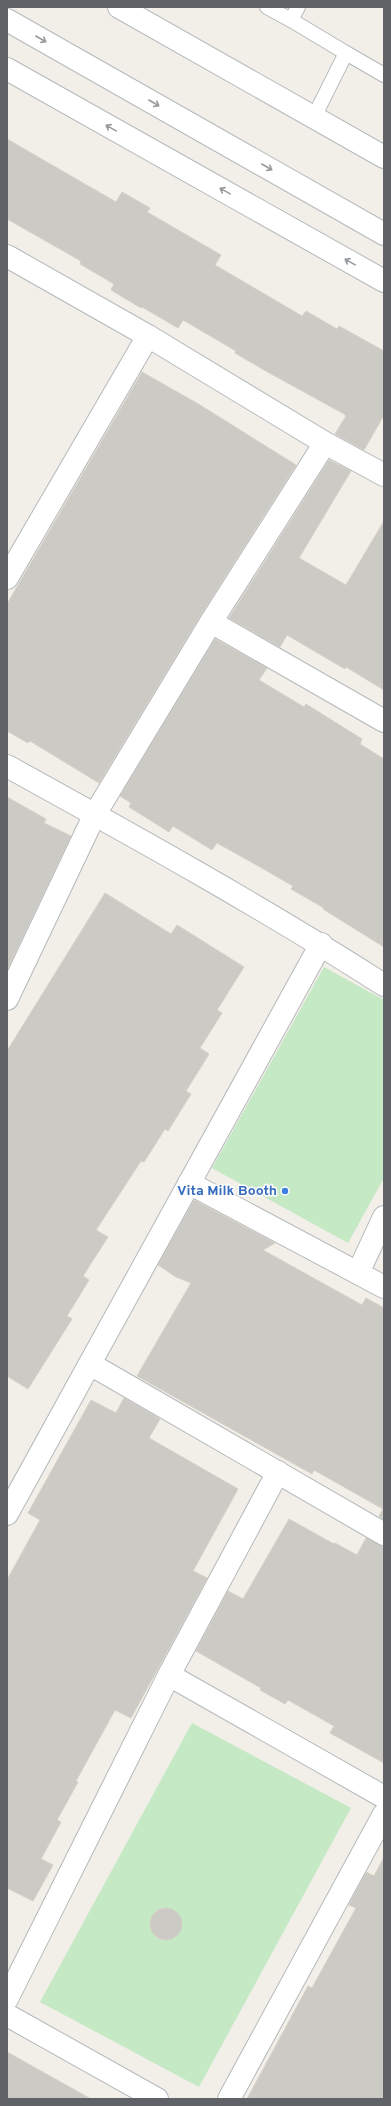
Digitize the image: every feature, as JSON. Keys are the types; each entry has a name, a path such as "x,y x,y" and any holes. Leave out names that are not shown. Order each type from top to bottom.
{"street":[{"path":"119,7 384,157"},
{"path":"7,20 384,234"},
{"path":"7,69 384,281"},
{"path":"7,256 148,336 325,443 384,475"},
{"path":"7,578 148,336"},
{"path":"7,998 95,814 211,622 325,443"},
{"path":"211,622 384,721"},
{"path":"7,766 95,814 321,944 384,984"},
{"path":"7,1514 321,944"},
{"path":"189,1183 384,1287"},
{"path":"358,1273 384,1217"},
{"path":"90,1364 384,1534"},
{"path":"7,1999 169,1675 278,1472"},
{"path":"169,1675 384,1797"},
{"path":"230,2099 384,1814"},
{"path":"7,2015 157,2099"}],"lane":[{"path":"267,7 384,75"},
{"path":"291,20 298,7"},
{"path":"314,117 346,52"}],"green space":[{"path":"324,967 384,1000 384,1178 348,1243 212,1168"},
{"path":"192,1723 351,1808 199,2087 40,2002"}],"building":[{"path":"7,139 116,202 122,192 150,208 147,212 221,255 215,265 302,316 306,311 337,329 339,326 384,351 384,415 364,450 335,434 346,416 344,414 264,370 235,353 236,351 183,320 178,328 142,307 141,308 111,290 114,284 80,264 81,261 7,219"},
{"path":"142,372 200,405 296,465 200,616 99,783 30,741 28,743 7,731 7,604"},
{"path":"329,460 351,471 299,558 346,585 384,521 384,690 346,667 345,669 287,635 280,647 229,618"},
{"path":"215,639 267,668 259,680 304,707 306,704 362,739 360,744 384,759 384,947 323,909 324,908 291,889 293,886 253,863 217,843 212,850 173,826 169,832 129,807 131,803 120,796"},
{"path":"7,797 46,819 44,823 71,836 7,970"},
{"path":"105,893 171,934 177,925 244,967 217,1010 222,1013 200,1048 209,1054 186,1091 191,1094 168,1131 165,1129 144,1162 141,1161 96,1230 108,1237 83,1276 89,1280 67,1316 72,1319 28,1389 7,1376 7,1051"},
{"path":"194,1200 275,1243 263,1250 362,1305 366,1298 384,1308 384,1520 379,1516 383,1509 314,1470 312,1474 137,1376 191,1283 176,1277 158,1265"},
{"path":"124,1398 160,1419 149,1438 238,1489 193,1571 207,1578 131,1718 115,1710 76,1781 78,1782 57,1820 61,1822 41,1859 53,1865 33,1901 7,1888 7,1580 40,1520 28,1513 91,1400 116,1413"},
{"path":"289,1519 357,1555 366,1538 384,1546 384,1763 330,1733 334,1726 288,1700 285,1704 260,1690 261,1688 196,1651 228,1591 243,1599"},
{"path":"384,1857 384,2099 247,2099 308,1986 312,1988 356,1908 349,1905 366,1872 374,1876"},
{"path":"163,1908 169,1908 179,1915 182,1924 181,1930 175,1937 169,1940 163,1940 153,1933 150,1927 150,1921 157,1911"},
{"path":"7,2052 91,2099 7,2099"}],"place":[{"name":"Vita Milk Booth","path":"285,1191"}]}
